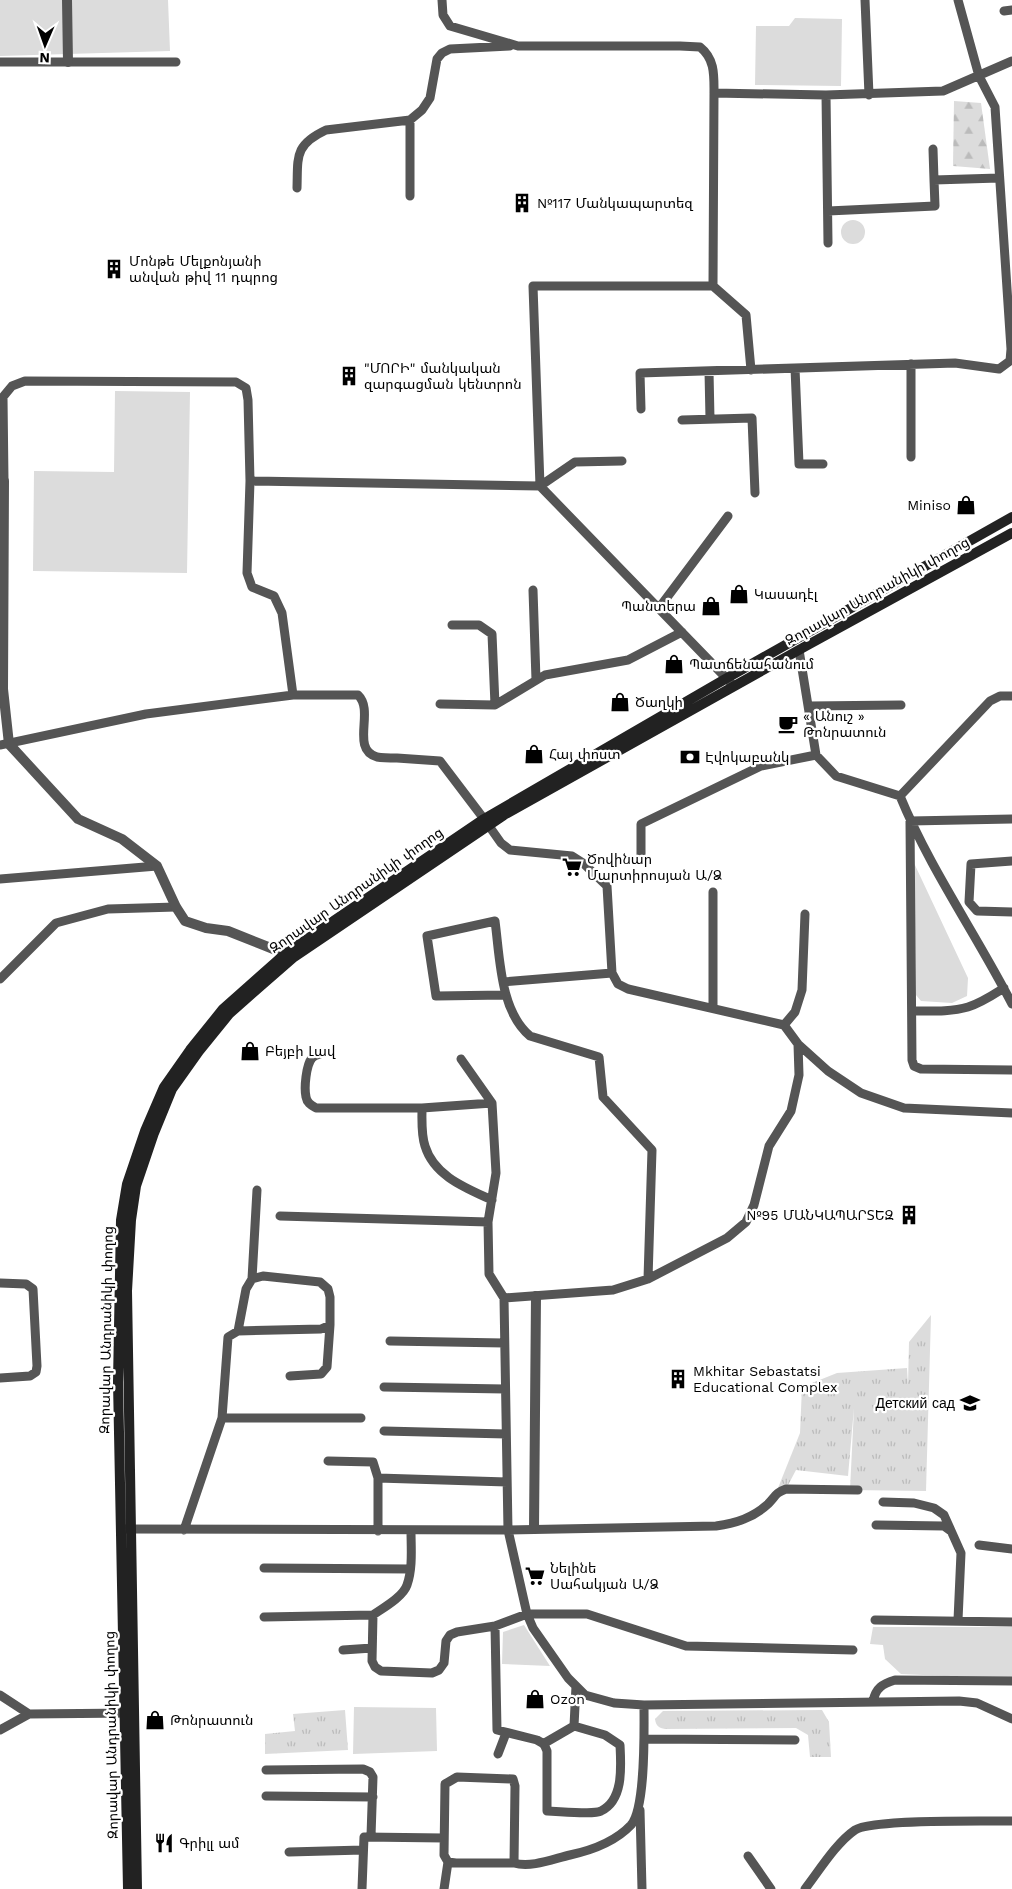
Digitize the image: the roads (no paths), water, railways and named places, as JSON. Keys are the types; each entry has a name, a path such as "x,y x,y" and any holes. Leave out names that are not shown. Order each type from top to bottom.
{"main road":[{"name":"Զորավար Անդրանիկի փողոց","path":"137,1889 120,1529 119,1272 121,1220 127,1184 145,1131 164,1087 223,1009 290,956 486,822 727,678 1012,517"},
{"name":"Զորավար Անդրանիկի փողոց","path":"486,822 1012,533"},
{"name":"Զորավար Անդրանիկի փողոց","path":"128,1889 131,1529 127,1291 131,1220 136,1186 154,1133 172,1089 184,1071 229,1014 290,956"}],"street":[{"path":"67,0 68,62"},
{"path":"2,481 4,744 78,819 122,839 157,866 184,921 206,928 228,931 290,956"},
{"path":"534,1529 536,1296"}],"lane":[{"path":"442,0 443,15 450,26 518,46"},
{"path":"865,0 869,95"},
{"path":"640,409 640,373 955,363 999,369 1010,361 1009,273 994,107 979,76 958,0"},
{"path":"297,188 300,149 316,134 326,130 410,120 422,110 430,98 437,59 450,48 518,46 700,47 705,51 712,64 714,93 713,286"},
{"path":"714,93 869,95 943,91 1012,61"},
{"path":"0,62 176,62"},
{"path":"826,95 828,243"},
{"path":"410,120 410,196"},
{"path":"828,211 936,206 933,149"},
{"path":"934,180 999,178"},
{"path":"735,686 540,486 534,286 713,286 746,315 751,370"},
{"path":"911,364 911,457"},
{"path":"795,368 799,464 823,464"},
{"path":"709,371 710,419"},
{"path":"2,481 3,397 12,386 25,381 236,382 246,388 250,481 249,581 252,586 274,596 282,613 293,695"},
{"path":"682,420 752,418 755,493"},
{"path":"250,481 540,486 575,462 622,461"},
{"path":"659,608 728,516"},
{"path":"533,590 536,680"},
{"path":"452,625 479,625 492,634 494,705"},
{"path":"440,704 494,705 546,675 628,660 682,632"},
{"path":"799,650 816,755 836,776 900,796"},
{"path":"4,744 146,714 293,695 358,695 362,699 364,707 364,743 366,750 377,757 440,761 501,843 510,850 572,856 583,863 607,886 612,973 618,984 628,989 784,1025 798,1044 828,1071 860,1092 904,1108 1012,1112"},
{"path":"900,796 990,701 1000,696 1012,696"},
{"path":"809,706 901,705"},
{"path":"640,855 641,824 761,766 816,755"},
{"path":"900,796 910,821 938,874 1012,1004"},
{"path":"910,821 1012,819"},
{"path":"910,821 912,1060 914,1066 921,1069 1012,1070"},
{"path":"1012,861 971,864 969,902 977,911 1012,912"},
{"path":"0,879 157,866"},
{"path":"713,892 713,1008"},
{"path":"0,979 56,923 108,909 176,908"},
{"path":"784,1025 795,1012 802,990 805,914"},
{"path":"505,995 436,996 427,936 495,922 505,995 523,1030 530,1036 599,1057 603,1097 652,1150 648,1279"},
{"path":"503,982 612,973"},
{"path":"912,1011 951,1010 968,1007 984,1001 1004,988"},
{"path":"504,1298 613,1290 648,1279 727,1238 746,1222 754,1205 769,1146 791,1111 798,1075 798,1044"},
{"path":"330,1052 319,1054 312,1058 307,1068 305,1096 308,1103 316,1108 422,1108 492,1103"},
{"path":"461,1059 492,1103 496,1173 488,1222 489,1274 504,1298 508,1530 527,1614 532,1628 568,1678 585,1695 614,1703 644,1705 959,1701 977,1703 1012,1719"},
{"path":"422,1108 425,1146 434,1165 464,1187 492,1200"},
{"path":"238,1331 246,1289 252,1279 257,1190"},
{"path":"280,1216 488,1222"},
{"path":"252,1279 263,1276 320,1282 328,1289 330,1297 330,1325 327,1367 321,1374 290,1376"},
{"path":"0,1283 26,1284 33,1289 37,1366 36,1372 30,1376 0,1378"},
{"path":"184,1530 222,1418 228,1337 238,1331 321,1329 330,1325"},
{"path":"390,1342 504,1343"},
{"path":"384,1387 505,1389"},
{"path":"222,1418 361,1418"},
{"path":"384,1431 506,1434"},
{"path":"328,1461 373,1462 378,1478 378,1531"},
{"path":"378,1478 507,1482"},
{"path":"120,1529 378,1531 716,1526 732,1524 750,1518 768,1504 776,1493 786,1489 858,1490"},
{"path":"883,1502 914,1503 934,1508 944,1515 961,1553 958,1620"},
{"path":"876,1525 944,1526 951,1531"},
{"path":"264,1617 372,1615 391,1603 407,1586 410,1569 411,1530"},
{"path":"979,1545 1012,1549"},
{"path":"264,1568 410,1569"},
{"path":"372,1615 373,1663 381,1671 432,1673 439,1670 444,1664 446,1641 450,1635 457,1632 494,1626 527,1614 587,1614 686,1646 853,1650"},
{"path":"875,1620 1012,1622"},
{"path":"494,1626 497,1730 537,1740 543,1744 547,1751 547,1811 600,1812 614,1801 621,1770 620,1745 605,1735 574,1726 543,1744"},
{"path":"343,1650 372,1648"},
{"path":"873,1701 875,1690 884,1683 895,1680 1012,1681"},
{"path":"574,1726 576,1686"},
{"path":"0,1695 28,1714"},
{"path":"642,1889 640,1805 644,1705"},
{"path":"0,1730 28,1714 129,1713"},
{"path":"498,1754 506,1733"},
{"path":"644,1739 795,1740"},
{"path":"266,1770 363,1769 370,1772 373,1777 371,1836"},
{"path":"444,1889 448,1862 444,1855 445,1784 457,1777 513,1779 515,1786 514,1863"},
{"path":"266,1796 373,1797"},
{"path":"448,1862 514,1863 520,1865 544,1862 589,1851 608,1843 632,1824 640,1805"},
{"path":"805,1889 841,1843 856,1829 878,1824 1012,1820"},
{"path":"362,1889 364,1837 444,1838"},
{"path":"289,1852 363,1850"},
{"path":"748,1856 771,1889"}],"place":[{"name":"№117 Մանկապարտեզ","path":"522,203"},
{"name":"Մոնթե Մելքոնյանի անվան թիվ 11 դպրոց","path":"114,269"},
{"name":"\"ՄՈՐԻ\" մանկական զարգացման կենտրոն","path":"349,376"},
{"name":"Miniso","path":"966,505"},
{"name":"Կասադէլ","path":"739,594"},
{"name":"Պանտերա","path":"711,606"},
{"name":"Պատճենահանում","path":"674,664"},
{"name":"Ծաղկի","path":"620,702"},
{"name":"« Անուշ » Թոնրատուն","path":"788,724"},
{"name":"Հայ փոստ","path":"534,754"},
{"name":"Էվոկաբանկ","path":"690,757"},
{"name":"Ծովինար Մարտիրոսյան Ա/Ձ","path":"572,867"},
{"name":"Բեյբի Լավ","path":"250,1051"},
{"name":"№95 ՄԱՆԿԱՊԱՐՏԵԶ","path":"909,1215"},
{"name":"Mkhitar Sebastatsi Educational Complex","path":"678,1379"},
{"name":"Детский сад","path":"970,1403"},
{"name":"Նելինե Սահակյան Ա/Ձ","path":"535,1576"},
{"name":"Ozon","path":"535,1699"},
{"name":"Թոնրատուն","path":"155,1720"},
{"name":"Գրիլլ ամ","path":"164,1843"}]}
